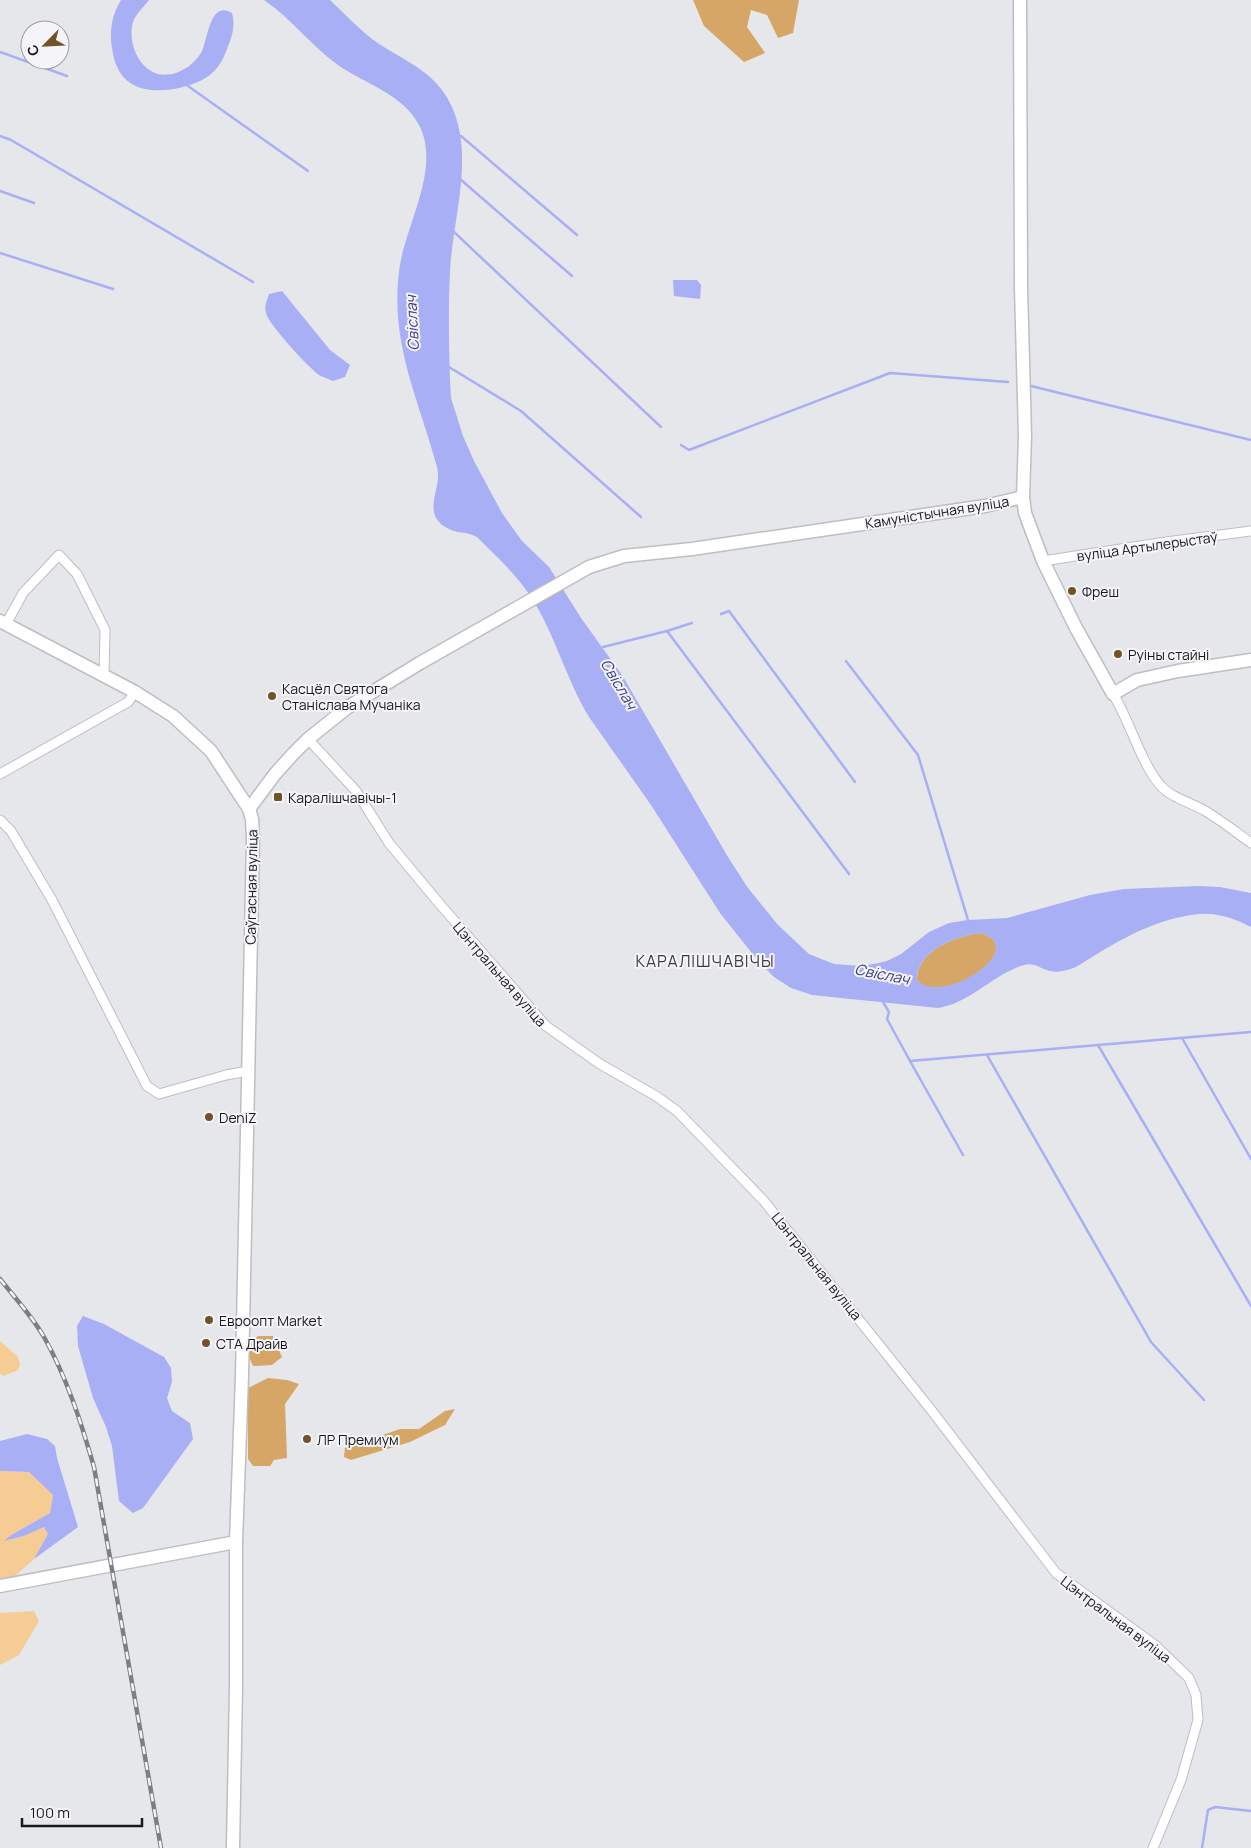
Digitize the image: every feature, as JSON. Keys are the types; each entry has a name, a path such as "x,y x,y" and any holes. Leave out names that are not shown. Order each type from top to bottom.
{"street":[{"path":"1020,0 1023,497"},
{"name":"Камуністычная вуліца","path":"308,739 358,701 514,609 577,573 601,562 624,556 692,549 975,508 1023,497 1030,530 1043,561 1076,628 1124,713 1145,759 1160,786 1207,812 1251,843"},
{"name":"вуліца Артылерыстаў","path":"1043,561 1251,531"},
{"path":"3,623 23,592 58,555 77,574 106,630 104,676"},
{"name":"Саўгасная вуліца","path":"3,623 135,692 173,716 198,738 215,757 249,809 252,819 248,1070 236,1542 233,1848"},
{"path":"1113,694 1137,680 1178,671 1251,660"},
{"path":"0,774 128,702 135,692"},
{"path":"249,809 275,774 308,739"},
{"name":"Цэнтральная вуліца","path":"308,739 356,791 389,842 438,902 546,1026 600,1064 656,1096 677,1111 764,1201 932,1411 1056,1574 1156,1646 1188,1678 1196,1695 1198,1720 1181,1780 1153,1848"},
{"path":"0,820 11,830 52,900 147,1086 159,1094 248,1070"},
{"path":"0,1586 236,1542"}],"shaded area":[{"path":"693,0 799,0 793,33 778,38 767,15 751,10 747,27 765,53 744,62 704,26"},
{"path":"980,933 993,940 996,950 990,962 977,973 961,982 944,987 929,987 917,980 918,970 930,953 949,942"},
{"path":"258,1336 273,1336 282,1357 272,1365 253,1366 246,1350 250,1342"},
{"path":"0,1341 18,1357 20,1365 18,1370 3,1376 0,1373"},
{"path":"268,1378 287,1380 299,1384 285,1404 287,1458 274,1460 270,1466 253,1466 248,1459 248,1388"},
{"path":"455,1409 445,1425 410,1442 351,1460 344,1457 345,1448 400,1429 419,1429 445,1411"},
{"path":"0,1471 29,1472 53,1495 50,1513 13,1534 6,1541 24,1536 44,1527 48,1534 34,1559 15,1576 0,1578"},
{"path":"34,1611 39,1621 19,1655 0,1665 0,1613"}],"water":[{"path":"121,0 149,0 134,19 132,36 138,57 153,72 167,75 176,73 191,64 202,51 214,16 225,10 232,13 233,21 232,34 226,53 216,69 206,78 193,84 166,90 144,89 134,85 126,80 120,72 112,48 112,23 115,11"},
{"name":"Свіслач","path":"264,0 330,0 372,39 427,74 442,90 453,110 460,132 462,155 459,202 450,271 450,381 451,398 463,436 502,513 522,541 549,567 581,618 622,675 728,857 748,888 778,925 809,954 834,964 861,966 887,961 901,954 929,932 949,923 1007,918 1090,895 1124,889 1198,886 1220,887 1251,893 1251,927 1231,918 1213,914 1197,914 1176,918 1148,927 1076,967 1053,972 1034,965 1024,965 1002,975 972,995 938,1008 812,995 791,988 774,977 759,962 720,913 651,805 589,717 547,626 531,597 506,566 477,537 450,530 436,518 434,499 438,479 437,468 402,348 397,298 402,254 420,198 424,179 425,142 419,125 403,105 383,90 349,72 328,58 274,7","holes":["980,933 993,940 996,950 990,961 977,972 961,981 944,986 929,987 917,980 918,970 923,961 939,947 960,938"]},
{"path":"673,280 697,280 701,285 700,299 674,296"},
{"path":"282,291 330,350 350,365 345,377 333,381 319,375 298,355 268,319 265,308 269,294"},
{"path":"83,1316 104,1324 164,1357 171,1368 172,1382 167,1398 172,1411 190,1423 193,1439 143,1508 133,1513 119,1501 112,1446 93,1398 78,1346 77,1326"},
{"path":"27,1434 47,1439 55,1446 78,1527 34,1559 48,1534 44,1527 24,1536 4,1541 50,1513 53,1495 29,1472 0,1471 0,1441"}],"waterway":[{"path":"0,52 67,76"},
{"path":"188,86 308,171"},
{"path":"0,136 11,140 253,282"},
{"path":"461,136 577,235"},
{"path":"460,179 572,276"},
{"path":"0,191 34,203"},
{"path":"454,232 661,427"},
{"path":"0,253 113,289"},
{"path":"449,367 521,411 641,517"},
{"path":"681,445 689,450 890,373 1008,382"},
{"path":"1031,386 1251,440"},
{"path":"721,614 729,611 855,782"},
{"path":"667,631 692,623"},
{"path":"603,647 667,631 849,874"},
{"path":"846,661 918,755 968,920"},
{"path":"883,1002 889,1012 887,1019 910,1061 1251,1032"},
{"path":"1182,1038 1251,1159"},
{"path":"1098,1045 1251,1306"},
{"path":"987,1055 1151,1342 1204,1400"},
{"path":"910,1061 963,1155"},
{"path":"1202,1848 1208,1810 1215,1807 1251,1811"}],"railway":[{"path":"0,1279 34,1322 60,1368 73,1400 94,1467 161,1848"}],"place":[{"name":"Фреш","path":"1072,591"},
{"name":"Руіны стайні","path":"1118,654"},
{"name":"Касцёл Святога Станіслава Мучаніка","path":"272,696"},
{"name":"Каралішчавічы-1","path":"278,797"},
{"name":"DeniZ","path":"209,1117"},
{"name":"Евроопт Market","path":"209,1320"},
{"name":"СТА Драйв","path":"206,1343"},
{"name":"ЛР Премиум","path":"307,1439"}],"district":[{"name":"КАРАЛІШЧАВІЧЫ","path":"705,961"}]}
